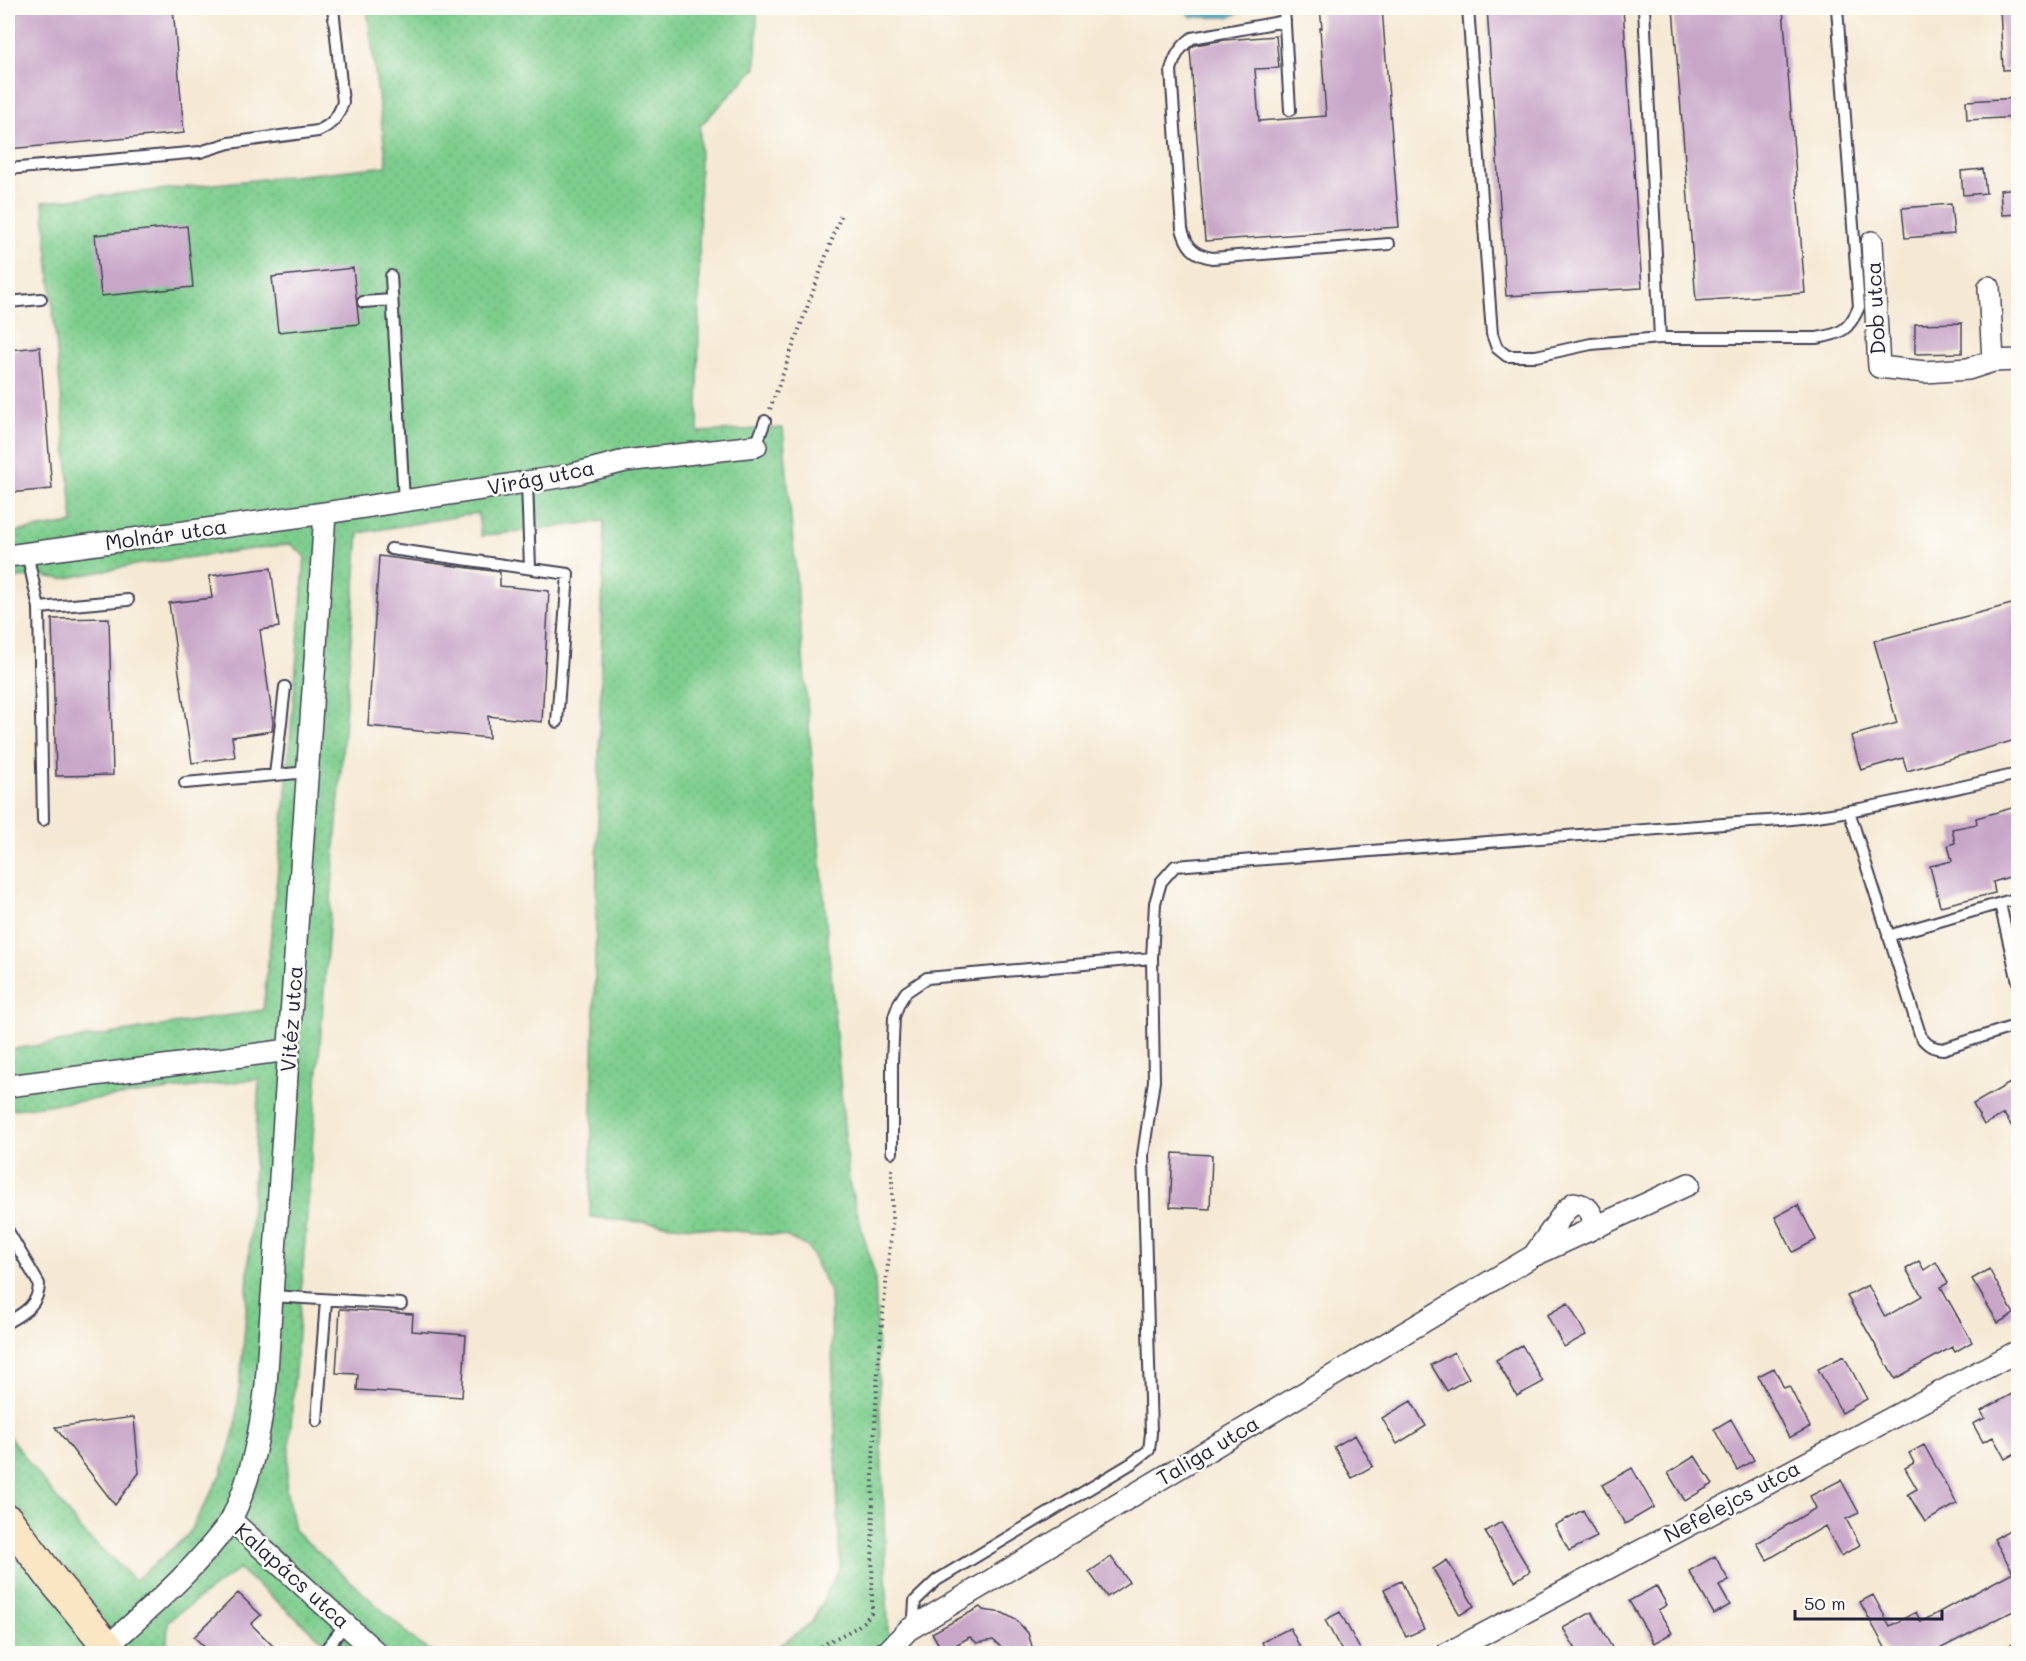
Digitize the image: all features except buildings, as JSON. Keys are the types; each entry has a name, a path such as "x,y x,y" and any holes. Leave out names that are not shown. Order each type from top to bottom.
{"street":[{"name":"Dob utca","path":"1872,242 1879,367 1925,372 1968,369 1993,361 2019,360"},
{"path":"1989,287 1993,361"},
{"name":"Virág utca","path":"325,513 566,476 625,461 756,446"},
{"name":"Molnár utca","path":"17,554 325,513"},
{"name":"Vitéz utca","path":"231,1520 250,1474 262,1422 266,1385 325,513"},
{"path":"8,1086 290,1050"},
{"name":"Taliga utca","path":"886,1653 908,1630 1533,1256 1689,1184"},
{"name":"Taliga utca","path":"1533,1256 1565,1211 1574,1203 1591,1210 1594,1220 1588,1231"},
{"name":"Nefelejcs utca","path":"1446,1653 2019,1351"},
{"path":"8,1520 107,1651"},
{"name":"Kalapács utca","path":"107,1651 202,1558 231,1520 378,1653"}],"lane":[{"path":"8,169 200,152 229,143 318,131 330,125 339,115 343,102 333,8"},
{"path":"1284,8 1290,110"},
{"path":"1468,8 1492,334 1497,348 1507,356 1536,356 1591,344 1660,338 1817,338 1831,336 1845,330 1858,307 1837,8"},
{"path":"1644,8 1660,338"},
{"path":"1285,21 1191,38 1183,44 1174,57 1171,69 1182,229 1186,243 1192,251 1212,258 1389,244"},
{"path":"391,276 404,501"},
{"path":"8,302 41,299"},
{"path":"363,302 392,300"},
{"path":"756,446 765,421"},
{"path":"527,482 530,568"},
{"path":"391,549 568,574 557,722"},
{"path":"17,554 39,608 43,820"},
{"path":"39,608 128,600"},
{"path":"275,775 285,687"},
{"path":"185,783 309,772"},
{"path":"908,1630 914,1617 915,1601 937,1580 1132,1463 1149,1450 1151,1433 1143,1155 1154,1081 1152,958 1155,903 1161,882 1175,866 1788,821 1849,811 2019,774"},
{"path":"1849,811 1921,1037 1927,1045 1944,1050 2019,1025"},
{"path":"1888,936 2019,898"},
{"path":"2000,904 2019,982"},
{"path":"892,1152 891,1062 894,1017 906,992 927,978 1152,958"},
{"path":"8,1230 39,1284 39,1293 34,1302 24,1313 8,1322"},
{"path":"273,1296 401,1304"},
{"path":"317,1421 326,1300"},
{"path":"322,1653 345,1624"}],"path":[{"path":"765,421 841,215"},
{"path":"812,1653 820,1646 865,1622 872,1612 873,1459 879,1353 892,1225 892,1152"}],"green space":[{"path":"367,8 757,8 756,68 700,126 698,432 783,428 849,1183 875,1276 889,1653 770,1653 812,1622 840,1568 830,1292 808,1247 785,1236 590,1217 604,521 481,536 478,513 359,533 286,1489 294,1530 419,1644 435,1653 337,1653 239,1569 168,1621 167,1645 175,1653 8,1653 8,1435 81,1530 135,1580 187,1536 221,1475 236,1425 245,1327 259,1079 8,1110 8,1050 263,1010 286,793 305,556 290,544 134,565 63,579 42,576 8,579 8,533 73,523 43,202 387,166"}],"water":[{"path":"1182,8 1247,8 1230,17 1192,17"}]}
